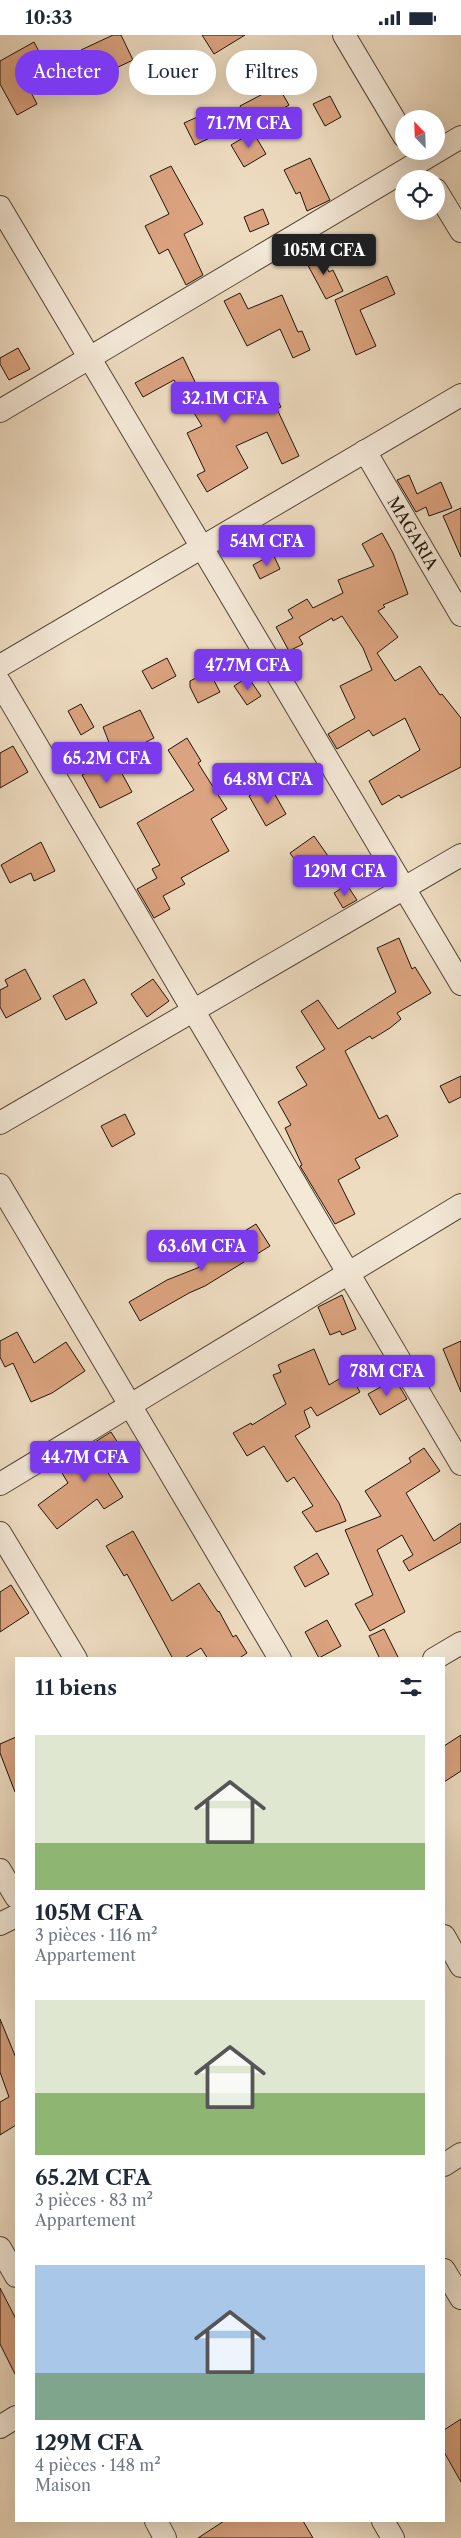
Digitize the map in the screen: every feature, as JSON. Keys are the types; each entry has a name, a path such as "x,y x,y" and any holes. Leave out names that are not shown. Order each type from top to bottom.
{"street":[{"path":"344,35 395,121"},
{"path":"0,411 421,164 461,137"},
{"path":"445,205 461,231"},
{"path":"0,207 461,984"},
{"path":"0,666 461,395"},
{"name":"MAGARIA","path":"365,451 461,615"},
{"path":"0,683 461,1464"},
{"path":"0,1123 461,855"},
{"path":"0,1185 279,1657"},
{"path":"0,1484 461,1205"},
{"path":"0,1533 75,1657"},
{"path":"437,1657 461,1643"},
{"path":"0,1870 15,1895"},
{"path":"0,1924 15,1916"},
{"path":"445,1938 461,1966"},
{"path":"445,2164 461,2154"},
{"path":"0,2249 15,2274"},
{"path":"445,2273 461,2298"},
{"path":"0,2427 15,2418"},
{"path":"157,2522 165,2538"},
{"path":"384,2522 393,2538"}],"building":[{"path":"113,35 121,35 129,52 129,62 119,67 119,50 81,50"},
{"path":"202,35 245,35 216,53 216,50 211,50"},
{"path":"34,42 38,50 20,50"},
{"path":"15,53 15,95 32,95 37,104 17,115 0,84 0,61"},
{"path":"261,95 283,95 289,105 252,128 240,106"},
{"path":"330,96 341,117 325,126 313,104"},
{"path":"204,114 214,136 195,145 184,123"},
{"path":"253,132 266,154 244,167 231,145"},
{"path":"310,158 330,200 307,211 300,192 296,194 284,170"},
{"path":"171,166 203,224 184,234 203,275 186,285 168,249 159,254 145,226 169,214 150,176"},
{"path":"263,209 269,224 250,232 244,217"},
{"path":"320,252 329,272 333,270 343,291 326,299 304,258"},
{"path":"387,276 395,294 360,310 376,346 356,355 335,300"},
{"path":"240,293 248,309 282,295 298,332 302,331 310,350 293,358 280,329 247,346 224,301"},
{"path":"18,348 30,369 9,380 0,364 0,358"},
{"path":"183,357 197,386 199,385 213,408 269,384 281,407 277,409 299,456 282,464 267,432 236,446 248,468 207,492 197,475 205,471 187,433 202,426 174,380 143,397 135,383"},
{"path":"409,475 417,494 441,482 452,508 429,516 426,507 416,512 397,480"},
{"path":"461,508 461,557 443,516"},
{"path":"382,533 393,553 408,594 383,605 385,607 378,611 398,637 377,653 395,681 420,666 440,695 442,694 461,718 461,767 401,798 399,795 382,805 369,781 420,750 405,718 373,736 369,730 337,749 328,734 355,718 340,686 372,670 363,648 342,616 333,621 332,618 299,637 303,644 289,651 276,627 293,618 288,610 307,599 313,608 343,593 338,580 374,566 362,544"},
{"path":"273,554 280,569 260,579 253,565"},
{"path":"167,658 176,676 152,689 142,671"},
{"path":"209,671 220,692 198,703 190,687 190,681"},
{"path":"248,677 261,696 247,705 234,686"},
{"path":"81,704 94,727 81,735 68,711"},
{"path":"140,710 154,738 115,758 103,727"},
{"path":"187,738 201,761 198,763 227,809 211,819 229,851 181,878 185,884 163,896 170,909 154,918 137,889 157,878 152,869 160,865 137,823 194,790 168,750"},
{"path":"13,746 28,772 0,788 0,753"},
{"path":"114,759 132,792 100,808 82,775"},
{"path":"269,784 286,814 266,826 249,796"},
{"path":"314,836 328,856 303,872 290,853"},
{"path":"41,842 55,871 34,881 31,873 10,883 1,865"},
{"path":"347,885 357,900 343,908 334,893"},
{"path":"399,938 412,969 415,967 431,993 397,1013 401,1019 390,1028 372,1039 370,1036 345,1051 379,1119 387,1115 398,1136 355,1159 360,1168 338,1180 355,1214 335,1224 300,1166 302,1165 285,1128 291,1125 278,1102 307,1085 296,1067 325,1049 301,1011 318,1000 338,1029 396,992 377,948"},
{"path":"25,969 41,999 6,1018 0,1007 0,990 8,986 5,980"},
{"path":"84,979 97,1003 66,1020 53,996"},
{"path":"153,979 169,1001 147,1017 131,994"},
{"path":"461,1076 461,1097 449,1103 440,1086"},
{"path":"125,1114 135,1134 112,1147 101,1126"},
{"path":"256,1224 270,1246 205,1286 140,1321 129,1302 167,1280 205,1265 201,1258"},
{"path":"342,1295 356,1329 342,1335 340,1331 330,1335 318,1307"},
{"path":"17,1332 34,1363 66,1342 85,1371 52,1393 31,1402 13,1363 5,1367 0,1357 0,1341"},
{"path":"461,1341 461,1392 443,1349"},
{"path":"314,1349 329,1385 349,1373 360,1392 317,1416 311,1407 304,1411 310,1427 295,1436 339,1503 346,1521 316,1532 302,1512 313,1506 294,1477 287,1482 264,1446 247,1456 233,1433 251,1423 252,1425 286,1404 273,1375 281,1372 278,1365"},
{"path":"395,1379 407,1399 380,1415 368,1394"},
{"path":"111,1432 123,1451 102,1463 123,1497 104,1509 97,1499 57,1529 38,1505 68,1483 59,1468 89,1450 87,1447"},
{"path":"424,1448 440,1471 406,1493 434,1541 461,1523 461,1542 409,1571 403,1561 413,1555 402,1535 377,1550 405,1612 370,1631 355,1604 373,1595 345,1530 381,1516 365,1491 411,1462 409,1458"},
{"path":"133,1531 172,1601 199,1583 219,1611 233,1637 236,1635 247,1653 241,1657 207,1657 201,1648 186,1657 172,1657 127,1574 124,1576 106,1546"},
{"path":"317,1553 329,1574 305,1587 294,1567"},
{"path":"11,1585 29,1613 0,1632 0,1592"},
{"path":"327,1620 341,1646 318,1657 305,1632"},
{"path":"384,1629 398,1657 379,1657 369,1636"},
{"path":"461,1735 461,1771 445,1781 445,1745"},
{"path":"15,1737 15,1792 0,1753 0,1744"},
{"path":"0,2019 15,2056 15,2126 0,2135 0,2102 9,2097 0,2072"},
{"path":"0,2288 15,2317 15,2374 0,2344"},
{"path":"461,2419 461,2482 445,2454 445,2429"},
{"path":"222,2522 304,2522 313,2538 198,2538"}]}
